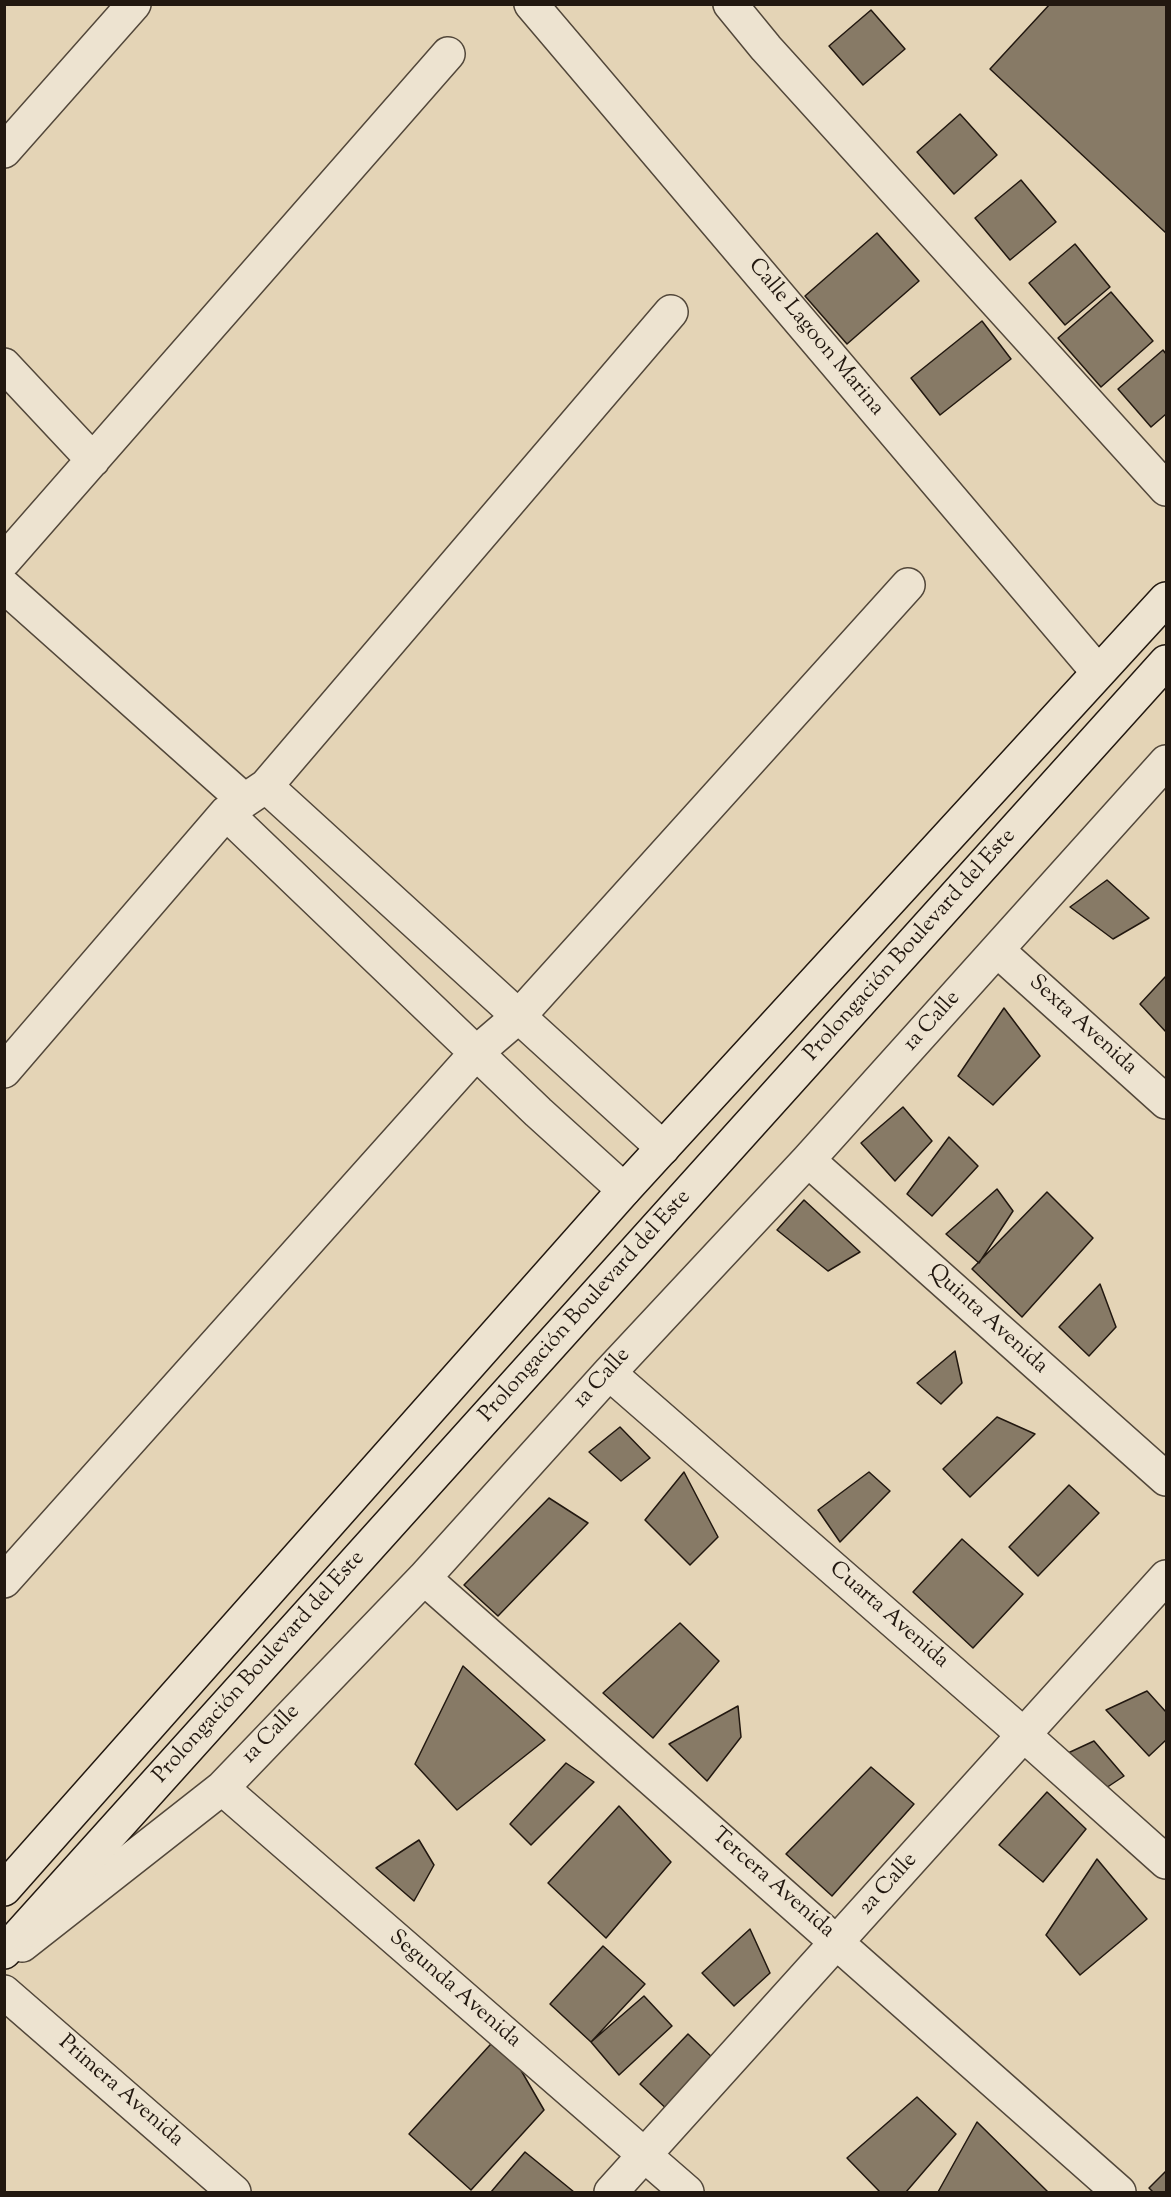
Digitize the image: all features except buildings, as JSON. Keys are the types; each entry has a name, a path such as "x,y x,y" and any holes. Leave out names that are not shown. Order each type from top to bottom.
{"street":[{"path":"4,151 134,4"},
{"name":"Calle Lagoon Marina","path":"531,4 1098,672"},
{"path":"730,4 766,48 1167,489"},
{"path":"4,561 448,54"},
{"path":"4,1071 671,312"},
{"path":"4,366 93,460"},
{"path":"4,1581 477,1052 519,1016 908,585"},
{"path":"4,586 245,799 519,1016 663,1148"},
{"path":"4,1889 624,1190 1167,599"},
{"name":"Prolongación Boulevard del Este","path":"4,1952 1167,662"},
{"name":"1a Calle","path":"4,1959 222,1788 424,1578 609,1372 808,1160 1167,762"},
{"path":"245,799 477,1052 538,1112 624,1190"},
{"name":"Sexta Avenida","path":"997,950 1167,1102"},
{"name":"Quinta Avenida","path":"808,1160 1167,1479"},
{"name":"Cuarta Avenida","path":"609,1372 1167,1862"},
{"name":"2a Calle","path":"611,2193 1167,1577"},
{"name":"Tercera Avenida","path":"424,1578 837,1941 1119,2193"},
{"name":"Segunda Avenida","path":"222,1788 687,2193"},
{"name":"Primera Avenida","path":"4,1992 234,2193"}]}
